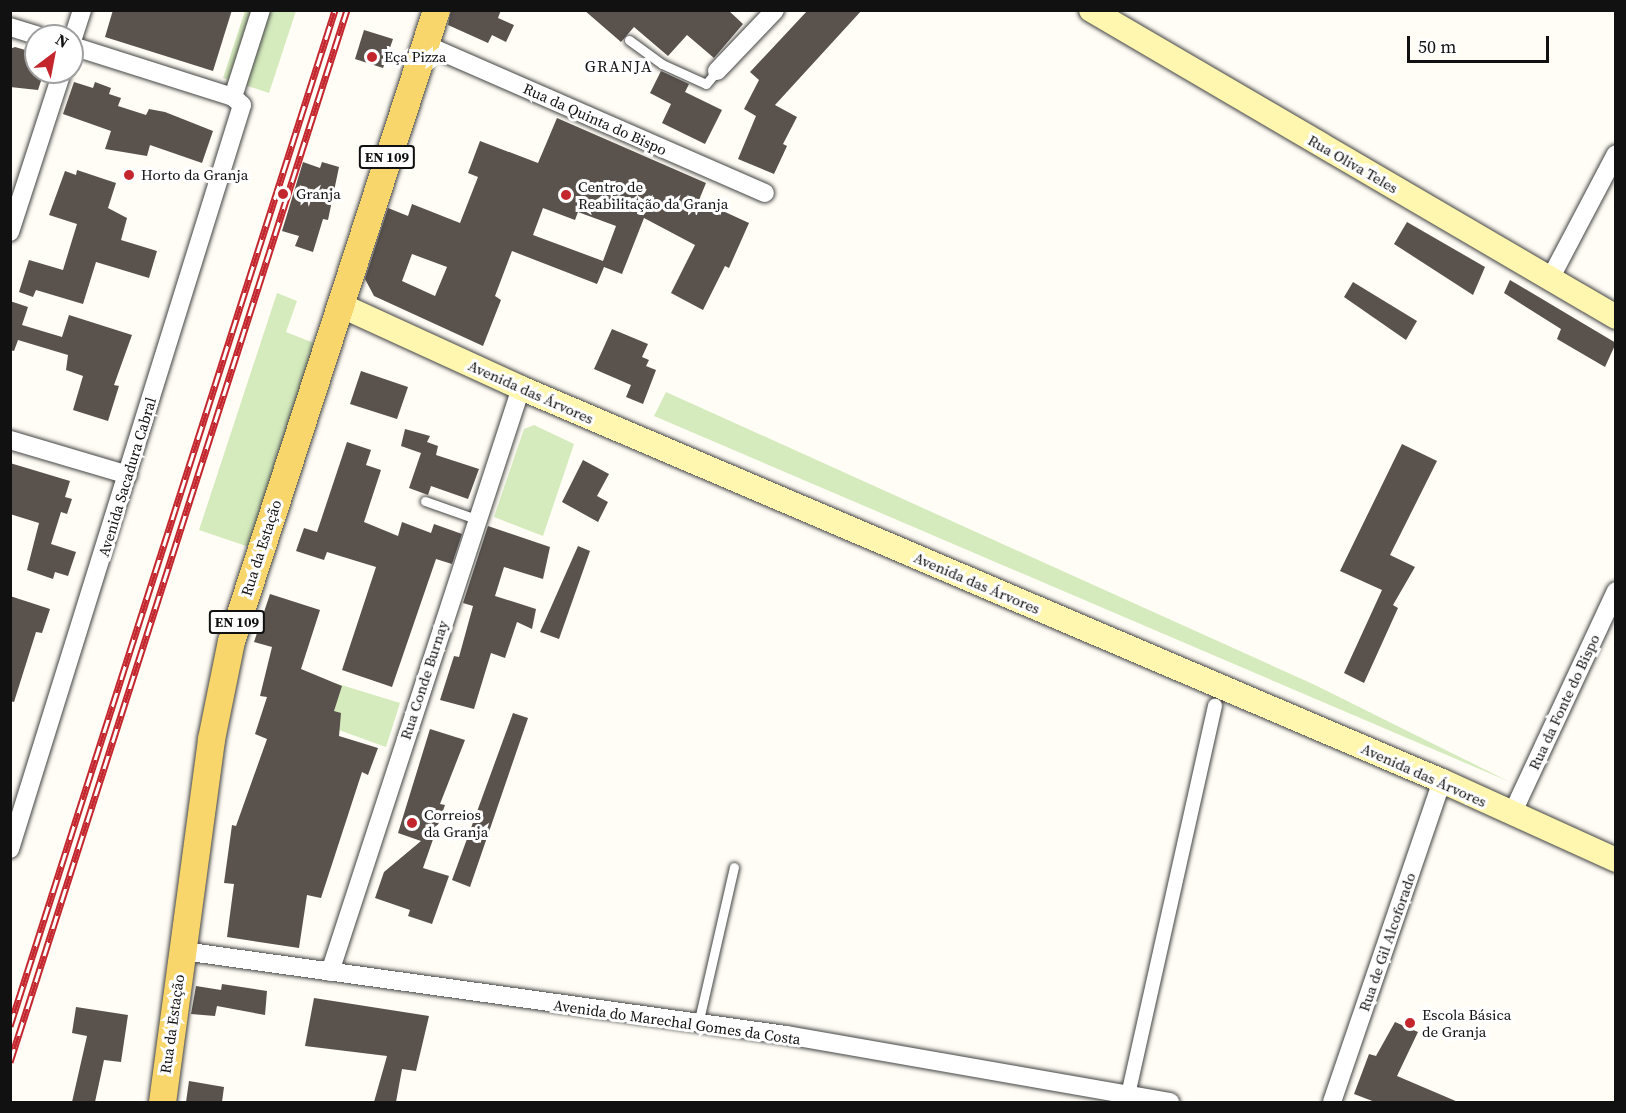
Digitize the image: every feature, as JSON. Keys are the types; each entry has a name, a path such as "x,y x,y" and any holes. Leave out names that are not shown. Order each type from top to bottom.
{"main road":[{"name":"Rua da Estação","path":"162,1102 211,739 231,641 436,10"},
{"name":"Rua Oliva Teles","path":"1091,10 1616,317"},
{"name":"Avenida das Árvores","path":"340,305 521,388 1442,781 1616,860"}],"street":[{"name":"Avenida Sacadura Cabral","path":"10,849 128,475 238,101 261,10"},
{"path":"717,72 775,10"},
{"name":"Rua da Quinta do Bispo","path":"424,44 765,193"},
{"path":"84,48 238,101"},
{"path":"10,232 58,84"},
{"path":"1550,279 1616,154"},
{"name":"Rua Conde Burnay","path":"330,972 476,519 521,388"},
{"path":"10,440 128,475"},
{"name":"Rua da Fonte do Bispo","path":"1512,814 1616,591"},
{"path":"1128,1095 1215,706"},
{"name":"Rua de Gil Alcoforado","path":"1332,1102 1442,781"},
{"name":"Avenida do Marechal Gomes da Costa","path":"183,951 786,1035 1170,1102"}],"lane":[{"path":"629,40 662,64 706,84 717,72"},
{"path":"425,501 476,519"},
{"path":"698,1024 734,867"}],"green space":[{"path":"245,11 296,11 269,93 223,78"},
{"path":"277,293 297,301 286,332 319,345 252,548 199,530"},
{"path":"666,392 1315,685 1510,782 654,416"},
{"path":"534,425 574,444 543,536 494,517 524,429"},
{"path":"335,683 400,703 386,747 322,724"}],"building":[{"path":"113,10 232,10 213,71 105,37"},
{"path":"451,10 501,10 498,18 514,25 506,42 492,35 488,43 448,25"},
{"path":"584,10 728,10 743,24 714,58 687,35 668,56 634,27 621,42"},
{"path":"808,10 862,10 775,105 797,117 783,144 787,146 774,174 738,159 756,116 744,109 759,80 750,72"},
{"path":"364,30 393,39 383,68 355,59"},
{"path":"15,47 24,50 24,84 40,84 38,90 10,87 10,49"},
{"path":"661,71 689,84 685,92 722,110 705,144 662,123 671,104 650,93"},
{"path":"95,82 111,88 109,94 121,98 118,106 146,115 149,109 165,112 213,131 202,163 150,145 147,156 105,149 111,131 63,114 73,84 93,88"},
{"path":"557,118 706,183 699,200 749,223 729,268 725,266 703,310 671,293 695,245 644,218 622,274 604,267 597,284 512,251 495,296 501,300 483,346 374,296 365,279 388,208 408,216 412,204 460,223 478,177 468,173 480,141 538,163","holes":["543,208 575,220 578,212 616,226 603,261 533,235","412,254 447,267 435,296 402,281"]},
{"path":"303,162 320,168 322,162 339,167 328,220 323,219 313,252 295,246 299,236 282,231"},
{"path":"77,170 116,183 108,208 127,218 121,240 157,251 149,278 96,262 83,304 36,290 33,297 19,292 29,260 63,270 77,224 49,215 65,171 76,175"},
{"path":"1407,222 1485,267 1473,295 1394,244"},
{"path":"1510,280 1616,343 1605,367 1557,339 1561,329 1504,293"},
{"path":"1353,282 1417,321 1406,340 1344,297"},
{"path":"10,301 28,307 22,325 62,337 69,315 132,335 114,385 119,386 108,421 73,410 83,376 66,370 68,355 18,340 14,351 10,350"},
{"path":"612,329 648,344 642,357 649,360 646,366 656,370 643,404 626,397 631,385 594,369"},
{"path":"361,371 408,387 397,419 350,404"},
{"path":"405,429 430,436 427,442 438,446 436,455 479,469 468,499 431,486 428,495 409,488 421,453 401,446"},
{"path":"347,442 371,450 366,465 381,470 364,522 398,536 402,522 431,533 434,524 462,534 452,564 436,559 392,687 342,670 376,567 327,552 324,560 296,551 304,528 317,532"},
{"path":"1402,444 1437,461 1390,555 1415,567 1393,605 1398,608 1364,683 1344,673 1382,590 1340,571"},
{"path":"583,460 609,474 597,496 608,502 598,522 562,502"},
{"path":"10,463 70,481 65,497 72,499 67,514 61,512 51,544 76,552 68,576 55,572 53,579 27,570 39,523 10,514"},
{"path":"488,526 550,547 543,579 504,567 495,596 536,609 532,629 517,622 505,658 491,653 474,709 440,700 454,656 459,657 473,606 463,603"},
{"path":"578,546 590,551 559,639 540,632"},
{"path":"270,594 320,610 301,669 342,686 334,711 341,713 339,736 378,748 368,775 362,772 321,898 307,895 299,948 227,937 234,884 224,883 232,825 236,826 267,739 255,734 267,697 260,696 272,647 254,642"},
{"path":"10,596 50,609 42,633 36,632 14,702 10,701"},
{"path":"513,713 528,718 470,887 452,880"},
{"path":"430,729 465,740 440,804 445,805 423,868 449,876 432,924 408,916 410,910 375,898 384,872 421,841 398,833"},
{"path":"222,984 267,991 265,1015 217,1006 215,1016 191,1014 196,986 221,990"},
{"path":"314,998 429,1016 416,1071 402,1069 396,1102 374,1102 387,1056 305,1046"},
{"path":"76,1007 128,1015 121,1062 104,1060 95,1102 72,1102 87,1036 72,1033"},
{"path":"1395,1022 1418,1032 1397,1076 1458,1102 1375,1102 1354,1094 1369,1054 1376,1056"},
{"path":"189,1081 224,1087 222,1102 186,1102"}],"railway":[{"path":"10,1026 335,10"},
{"path":"10,1062 347,10"}],"place":[{"name":"Eça Pizza","path":"372,57"},
{"name":"Horto da Granja","path":"129,175"},
{"name":"Granja","path":"283,194"},
{"name":"Centro de Reabilitação da Granja","path":"566,195"},
{"name":"Correios da Granja","path":"412,823"},
{"name":"Escola Básica de Granja","path":"1410,1023"}],"district":[{"name":"GRANJA","path":"619,66"}]}
